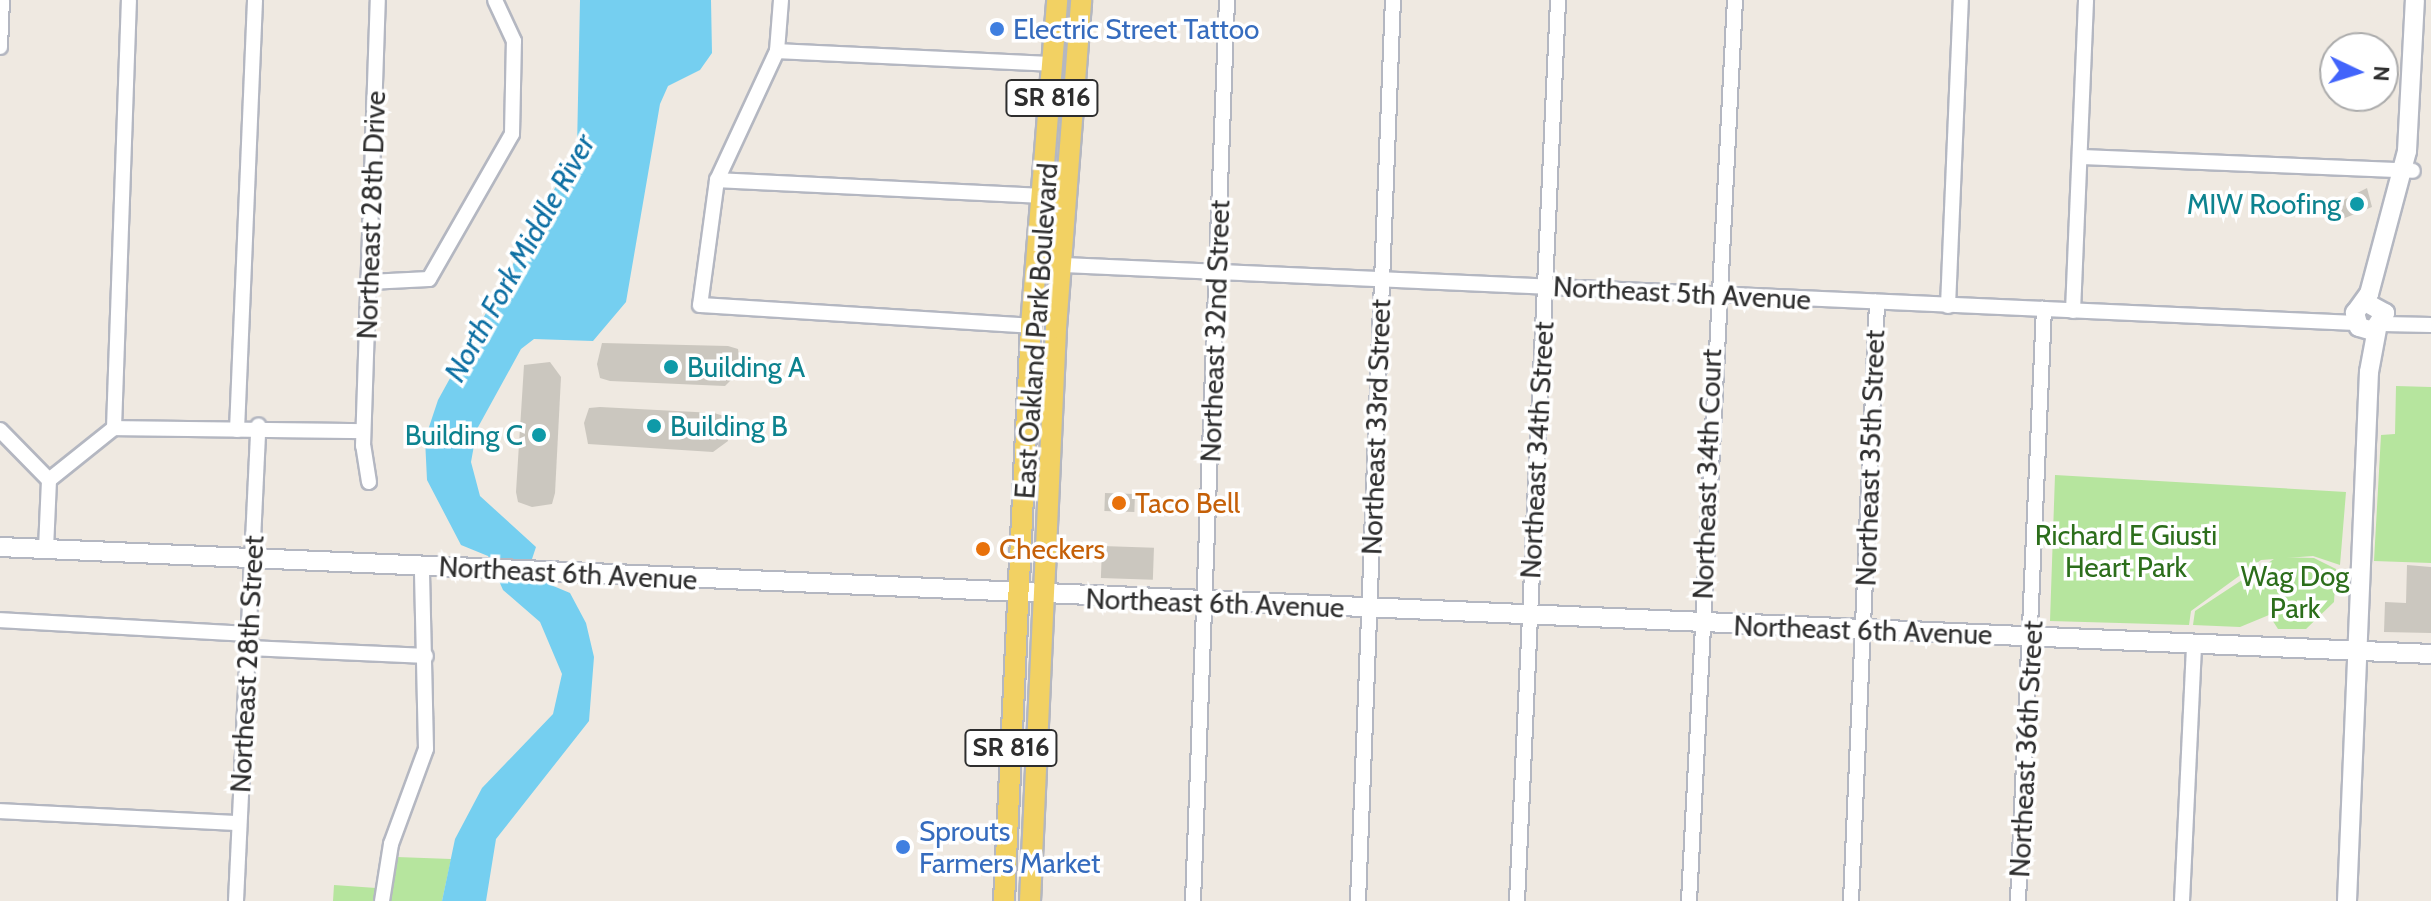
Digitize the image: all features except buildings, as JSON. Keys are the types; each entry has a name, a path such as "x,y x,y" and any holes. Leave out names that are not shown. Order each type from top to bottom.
{"main road":[{"name":"East Oakland Park Boulevard","path":"1004,901 1031,326 1047,196 1057,0"},
{"name":"East Oakland Park Boulevard","path":"1030,901 1043,595 1081,0"},
{"path":"1054,64 1077,95"},
{"path":"1044,219 1053,255 1064,265"}],"street":[{"path":"0,47 2,0"},
{"path":"114,428 129,0"},
{"path":"237,430 255,0"},
{"name":"Northeast 28th Drive","path":"369,482 363,431 378,0"},
{"path":"369,282 429,279 512,134 514,41 495,0"},
{"path":"781,0 777,51 717,180 700,305 1031,326"},
{"name":"Northeast 32nd Street","path":"1193,901 1227,0"},
{"name":"Northeast 33rd Street","path":"1358,901 1393,0"},
{"name":"Northeast 34th Street","path":"1517,901 1558,0"},
{"name":"Northeast 34th Court","path":"1689,901 1716,294 1735,0"},
{"path":"1948,306 1961,0"},
{"path":"2073,311 2083,157 2086,0"},
{"path":"2408,171 2415,0"},
{"path":"2347,901 2371,317 2408,171 2426,0"},
{"path":"777,51 1054,64"},
{"path":"2083,157 2408,171"},
{"path":"717,180 1047,196"},
{"name":"Northeast 5th Avenue","path":"1064,265 2073,311 2371,317 2429,325"},
{"name":"Northeast 35th Street","path":"1851,901 1877,302"},
{"name":"Northeast 36th Street","path":"2018,901 2044,309"},
{"path":"49,480 114,428 237,430 258,426 363,431"},
{"name":"Northeast 28th Street","path":"236,901 258,426"},
{"path":"0,430 49,480 46,549"},
{"name":"Northeast 6th Avenue","path":"0,547 2431,654"},
{"path":"382,901 391,844 426,749 422,567"},
{"path":"0,620 426,656"},
{"path":"2182,901 2194,644"},
{"path":"0,811 239,823"}],"green space":[{"path":"2396,386 2431,387 2431,563 2374,561 2381,435 2395,434"},
{"name":"Richard E Giusti Heart Park","path":"2055,475 2346,492 2340,565 2313,556 2261,560 2191,611 2189,625 2050,621"},
{"name":"Wag Dog Park","path":"2277,557 2314,558 2336,569 2334,602 2306,629 2278,629 2269,615 2240,627 2193,625 2195,611"},
{"path":"397,857 451,859 442,901 333,901 334,885 390,889"}],"water":[{"name":"North Fork Middle River","path":"580,0 711,0 712,53 700,70 668,86 660,104 626,302 593,341 534,339 521,349 477,429 471,462 480,496 536,547 532,559 551,585 570,593 586,623 594,657 589,721 496,839 486,901 442,901 455,839 482,788 553,714 562,674 540,622 503,590 488,556 461,545 427,480 425,439 438,400 577,148"}],"place":[{"name":"Electric Street Tattoo","path":"997,29"},
{"name":"MIW Roofing","path":"2357,204"},
{"name":"Building A","path":"671,367"},
{"name":"Building B","path":"654,426"},
{"name":"Building C","path":"539,435"},
{"name":"Taco Bell","path":"1119,503"},
{"name":"Checkers","path":"983,549"},
{"name":"Sprouts Farmers Market","path":"903,847"}]}
